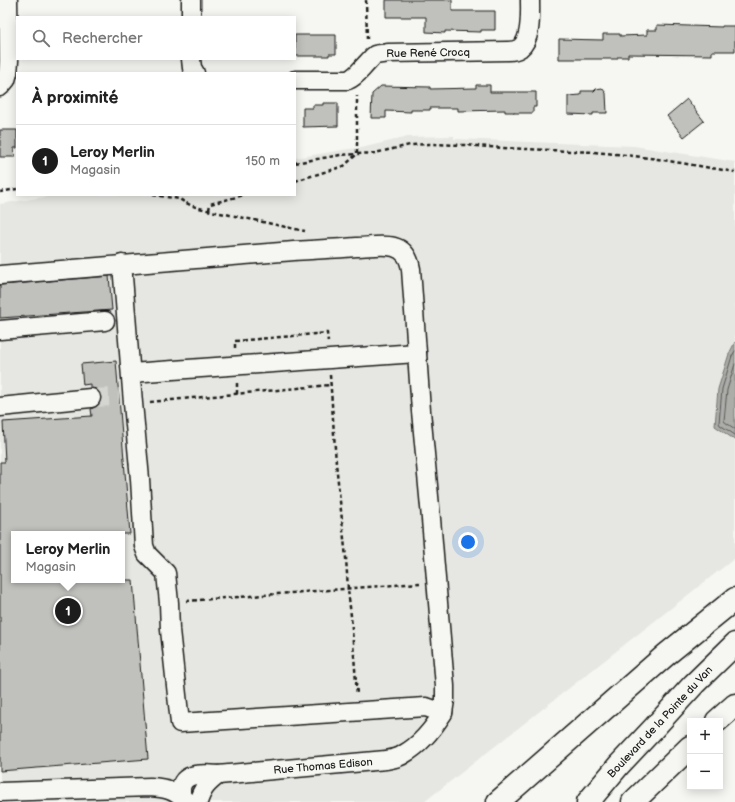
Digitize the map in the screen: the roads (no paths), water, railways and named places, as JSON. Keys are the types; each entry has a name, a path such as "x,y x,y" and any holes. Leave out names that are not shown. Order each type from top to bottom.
{"highway":[{"path":"498,802 667,654 735,599"},
{"name":"Boulevard de la Pointe du Van","path":"588,802 619,764 694,684 735,644"},
{"path":"720,718 735,705"},
{"path":"633,802 687,750"}],"street":[{"path":"0,87 6,80 9,61 8,0"},
{"path":"191,0 191,16"},
{"name":"Rue René Crocq","path":"296,80 348,80 353,78 372,57 388,53 516,50 523,45 527,38 529,29 530,0"},
{"path":"191,60 192,68 194,72"},
{"path":"0,275 122,264 378,246 393,247 404,252 410,261 411,269 421,411 445,686 446,700 443,713 426,708 180,722 170,630 166,573 147,554 144,546 140,479 128,398 131,373 115,320 122,264"},
{"path":"0,330 115,320"},
{"path":"131,373 418,353"},
{"path":"0,407 91,398"},
{"name":"Rue Thomas Edison","path":"183,800 181,787 183,781 193,775 218,775 386,760 404,755 414,747 436,724 443,713"},
{"path":"198,802 202,790 218,775"},
{"path":"0,792 150,787 164,788 173,792 183,800"}],"water":[{"path":"735,342 735,440 715,426 718,389 729,354"}],"tunnel":[{"path":"91,398 119,397"}],"place":[{"name":"Leroy Merlin","path":"68,611"}]}
